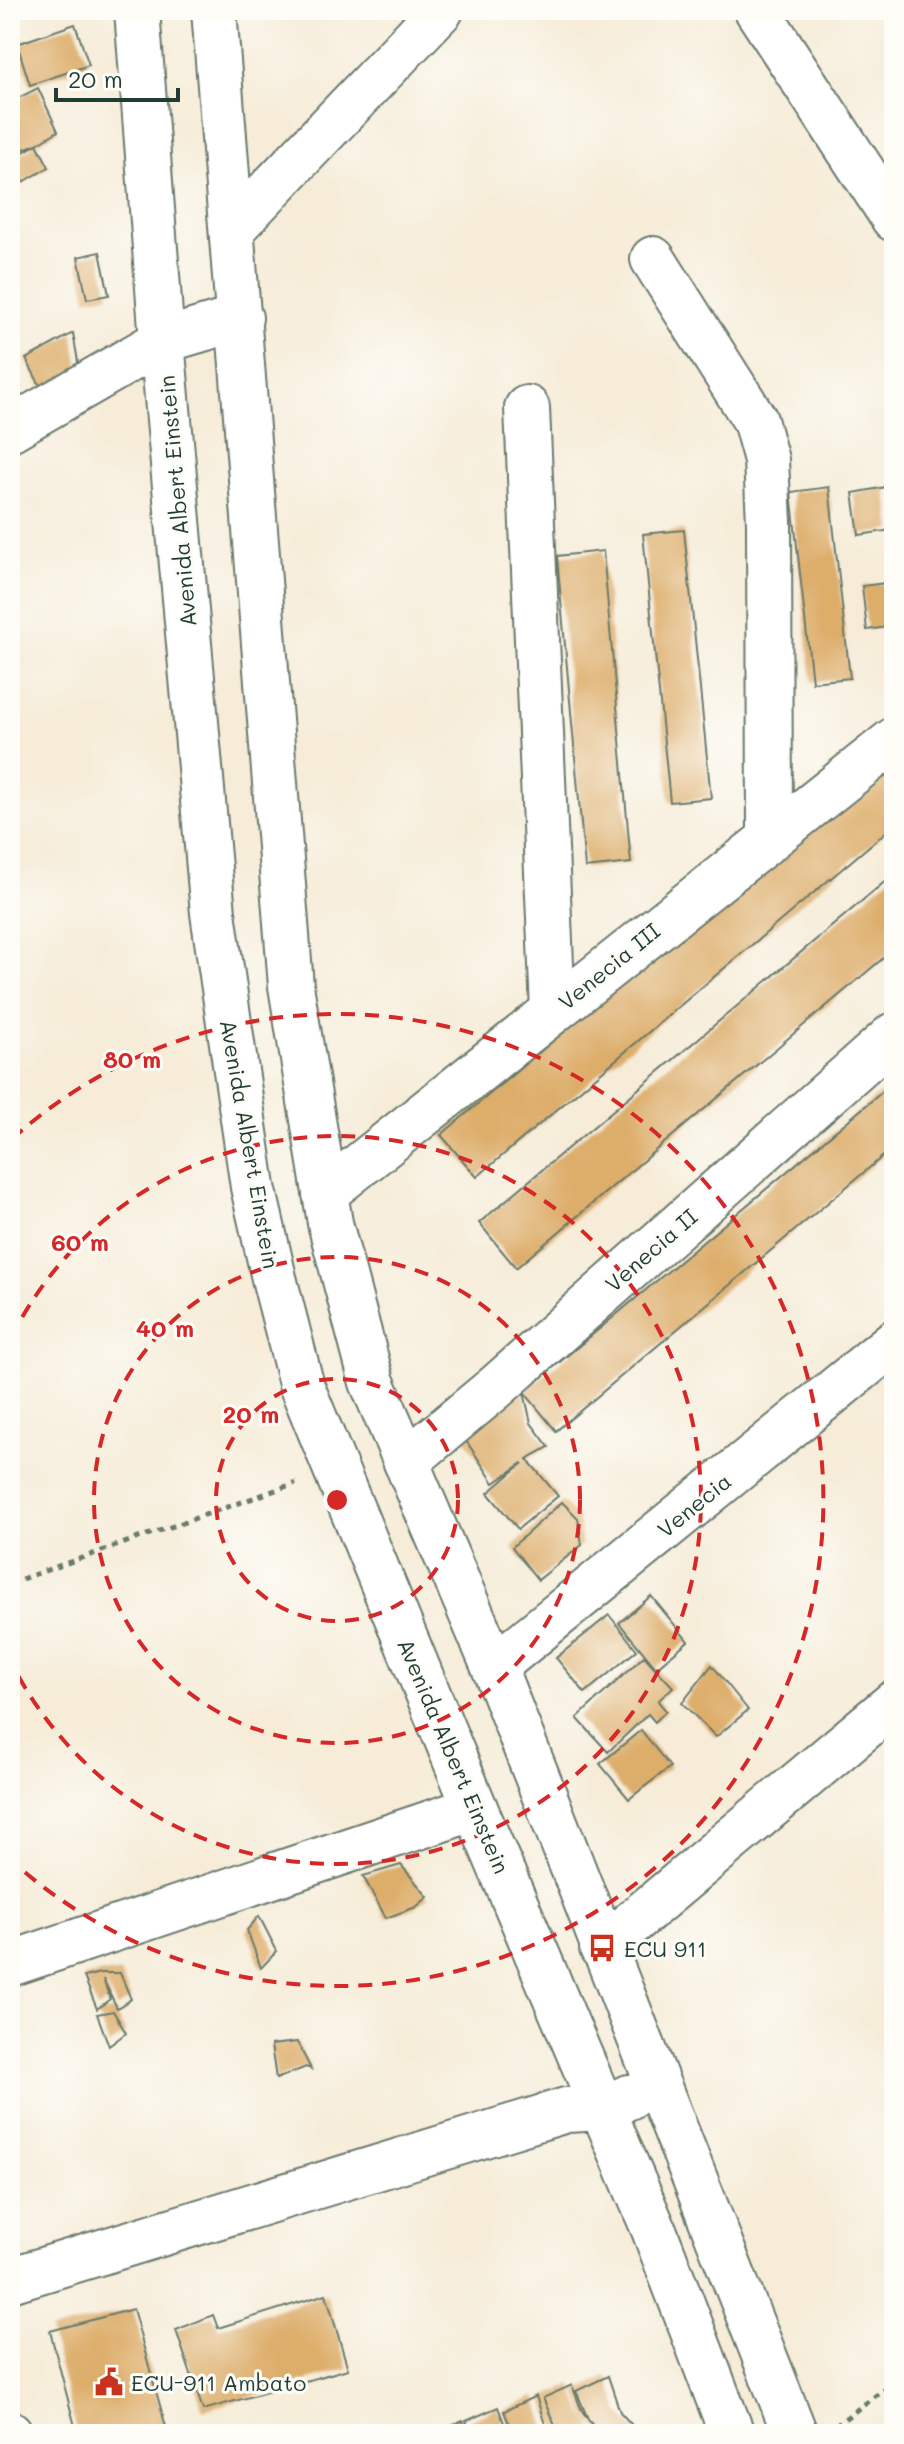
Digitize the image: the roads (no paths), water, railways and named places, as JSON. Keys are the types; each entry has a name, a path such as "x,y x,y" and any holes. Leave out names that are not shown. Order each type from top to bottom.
{"street":[{"name":"Avenida Albert Einstein","path":"137,10 162,341 213,913 253,1187 274,1278 302,1387 475,1808 654,2230 732,2434"},
{"path":"214,10 291,986 330,1223 372,1382 494,1667 795,2434"},
{"path":"232,229 441,10"},
{"path":"757,10 894,219"},
{"path":"653,259 755,420 766,460 770,836"},
{"path":"10,429 162,341 240,318"},
{"path":"527,408 553,1011"},
{"name":"Venecia III","path":"325,1193 894,740"},
{"name":"Venecia II","path":"406,1462 496,1387 894,1035"},
{"name":"Venecia","path":"494,1667 894,1342"},
{"path":"602,1948 894,1703"},
{"path":"10,1964 475,1808"},
{"path":"10,2280 566,2110 603,2108 657,2085"}],"place":[{"name":"ECU 911","path":"602,1948"},
{"name":"ECU-911 Ambato","path":"109,2382"}]}
